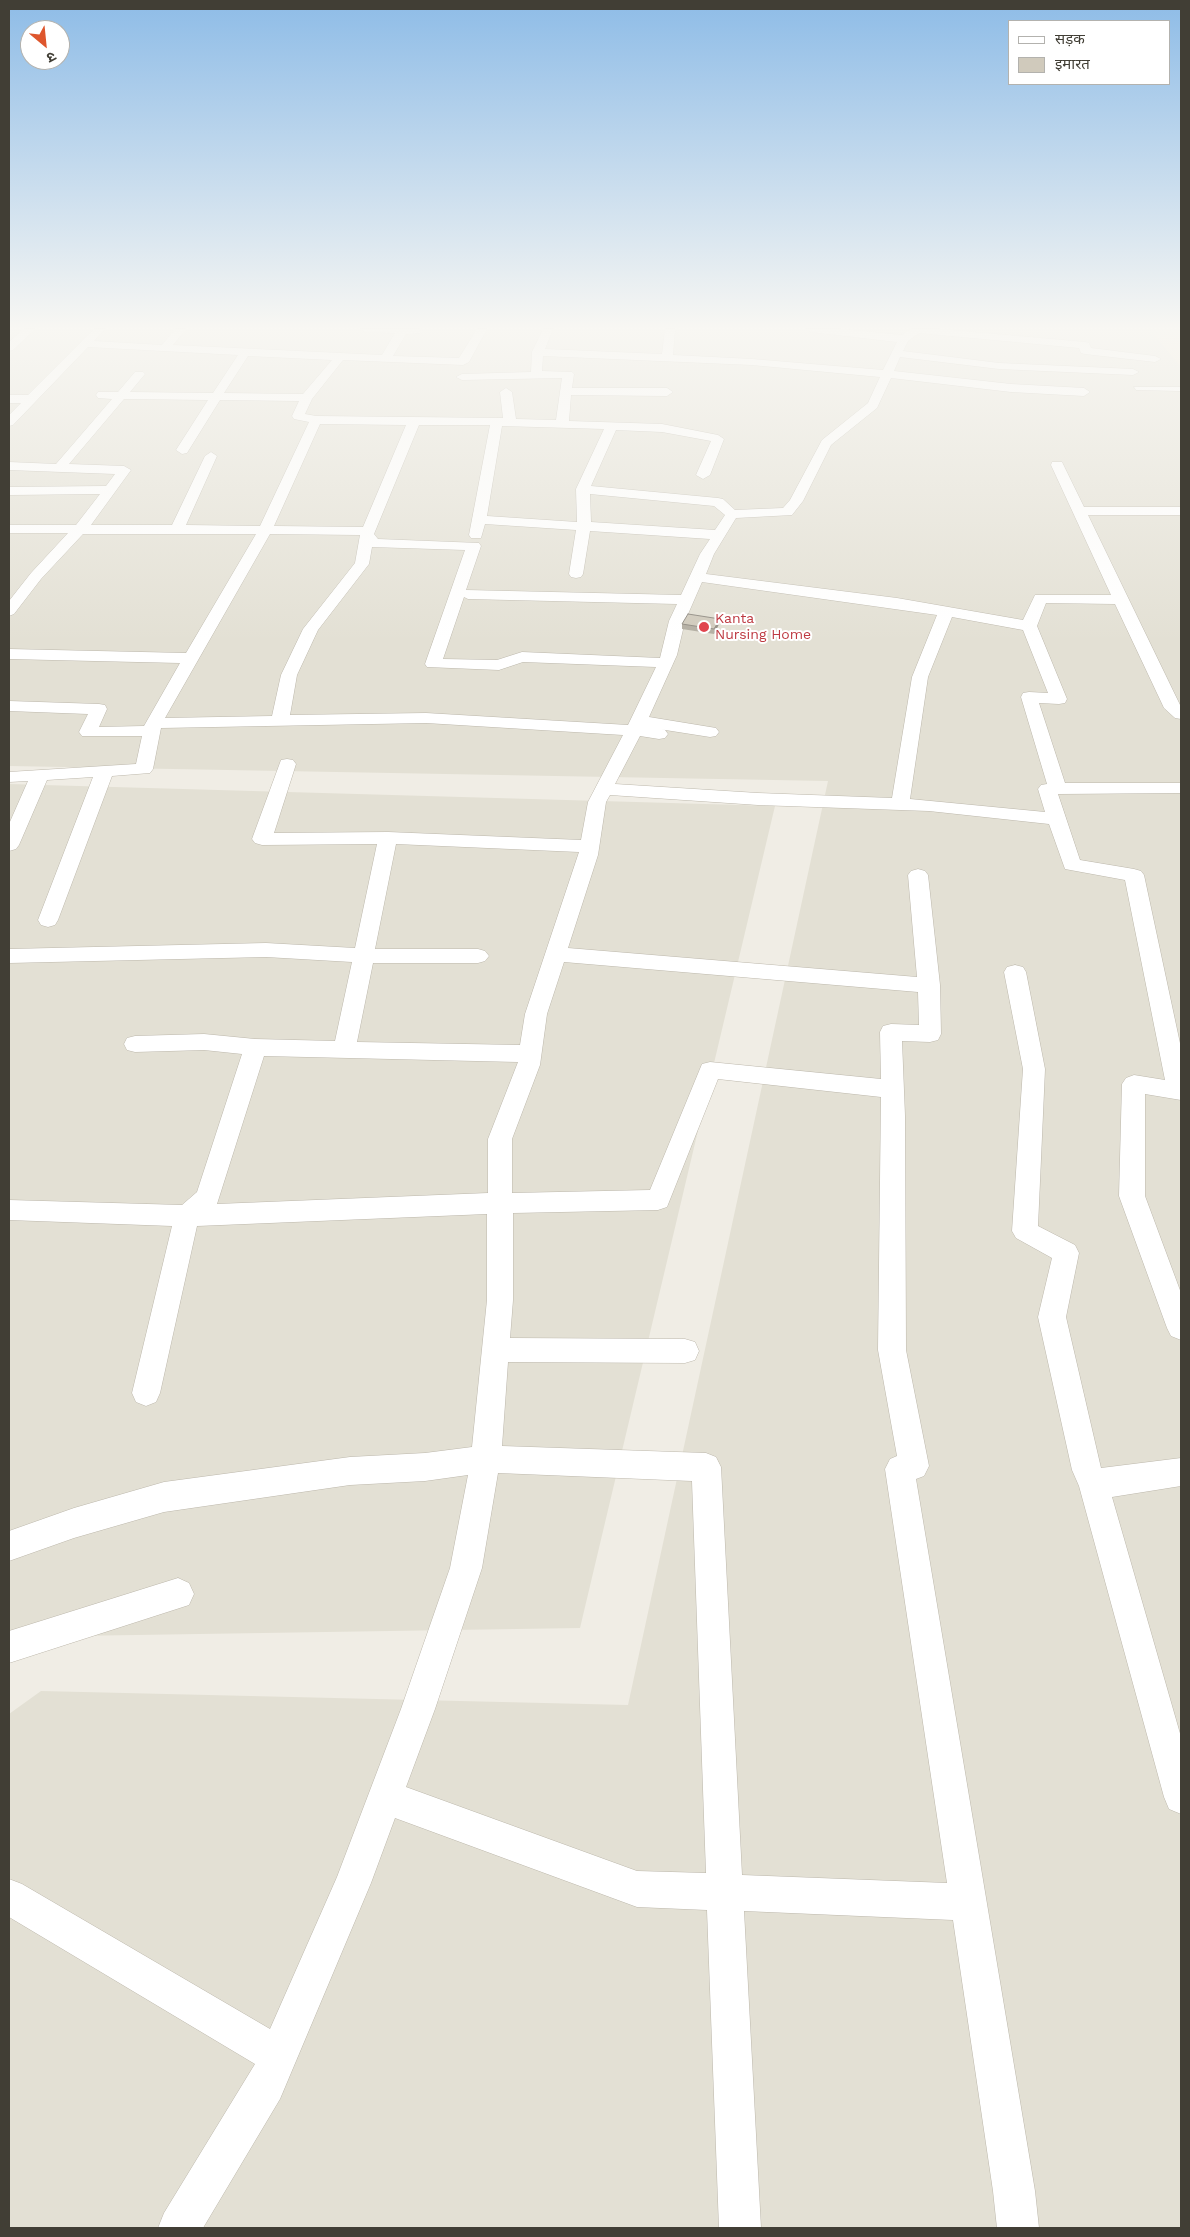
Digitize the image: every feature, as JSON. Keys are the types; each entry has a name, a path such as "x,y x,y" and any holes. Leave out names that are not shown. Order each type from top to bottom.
{"street":[{"path":"59,468 89,433"},
{"path":"182,450 192,433"},
{"path":"9,777 144,768 153,727 265,530 310,433"},
{"path":"280,721 289,674 311,629 362,564 367,535 409,433"},
{"path":"500,433 474,546 433,664 499,665 522,657 665,663"},
{"path":"576,574 584,526 583,489 609,433"},
{"path":"689,433 718,439 702,475"},
{"path":"479,520 660,531 726,524 787,512 796,500 826,443 838,433"},
{"path":"177,529 211,456"},
{"path":"1057,465 1172,708 1181,714"},
{"path":"9,466 124,470 80,528 9,611"},
{"path":"583,489 718,502 726,524"},
{"path":"9,491 110,490"},
{"path":"654,496 660,531"},
{"path":"1079,511 1181,510"},
{"path":"180,2228 266,2085 279,2056 353,1883 466,1568 486,1459 500,1300 500,1139 529,1065 536,1014 590,846 597,802 603,789 644,728 677,621 708,554 726,524"},
{"path":"9,529 364,531 374,543 474,546"},
{"path":"698,577 946,612 1028,626"},
{"path":"9,585 27,588"},
{"path":"468,594 687,600"},
{"path":"1058,789 1029,697 1059,699 1028,626 1040,598 1121,600"},
{"path":"900,804 920,677 946,612"},
{"path":"9,654 191,658"},
{"path":"9,706 99,709 88,732 280,721 426,718 710,732"},
{"path":"287,764 262,839 388,838 590,846"},
{"path":"48,920 105,771"},
{"path":"9,845 40,775"},
{"path":"1181,788 1047,789 1072,865 1134,875 1180,1091 1134,1084 1132,1196 1181,1328"},
{"path":"603,789 758,799 929,805 1057,819"},
{"path":"344,1050 388,838"},
{"path":"918,875 929,985 930,1034 891,1032 892,1350 914,1466 900,1469 1014,2191 1018,2228"},
{"path":"9,956 266,950 364,956 478,956"},
{"path":"556,954 929,985"},
{"path":"1015,972 1034,1070 1025,1231 1066,1253 1052,1317 1087,1470 1094,1485 1181,1797"},
{"path":"136,1044 204,1042 255,1047 531,1054"},
{"path":"146,1393 187,1216 208,1198 255,1047"},
{"path":"9,1210 187,1216 501,1203 658,1200 710,1070 892,1089"},
{"path":"496,1350 685,1351"},
{"path":"9,1546 74,1523 164,1498 350,1471 425,1467 486,1459 706,1467 740,2228"},
{"path":"1094,1485 1181,1472"},
{"path":"9,1647 178,1594"},
{"path":"385,1797 637,1889 969,1902"},
{"path":"9,1897 279,2056"}],"shaded area":[{"path":"9,433 1181,433 1181,2228 9,2228 9,1714 41,1691 628,1705 828,781 9,766"},
{"path":"9,784 775,806 580,1628 9,1637"}],"building":[{"path":"688,614 720,619 714,629 682,624"}],"place":[{"name":"Kanta Nursing Home","path":"704,627"}]}
